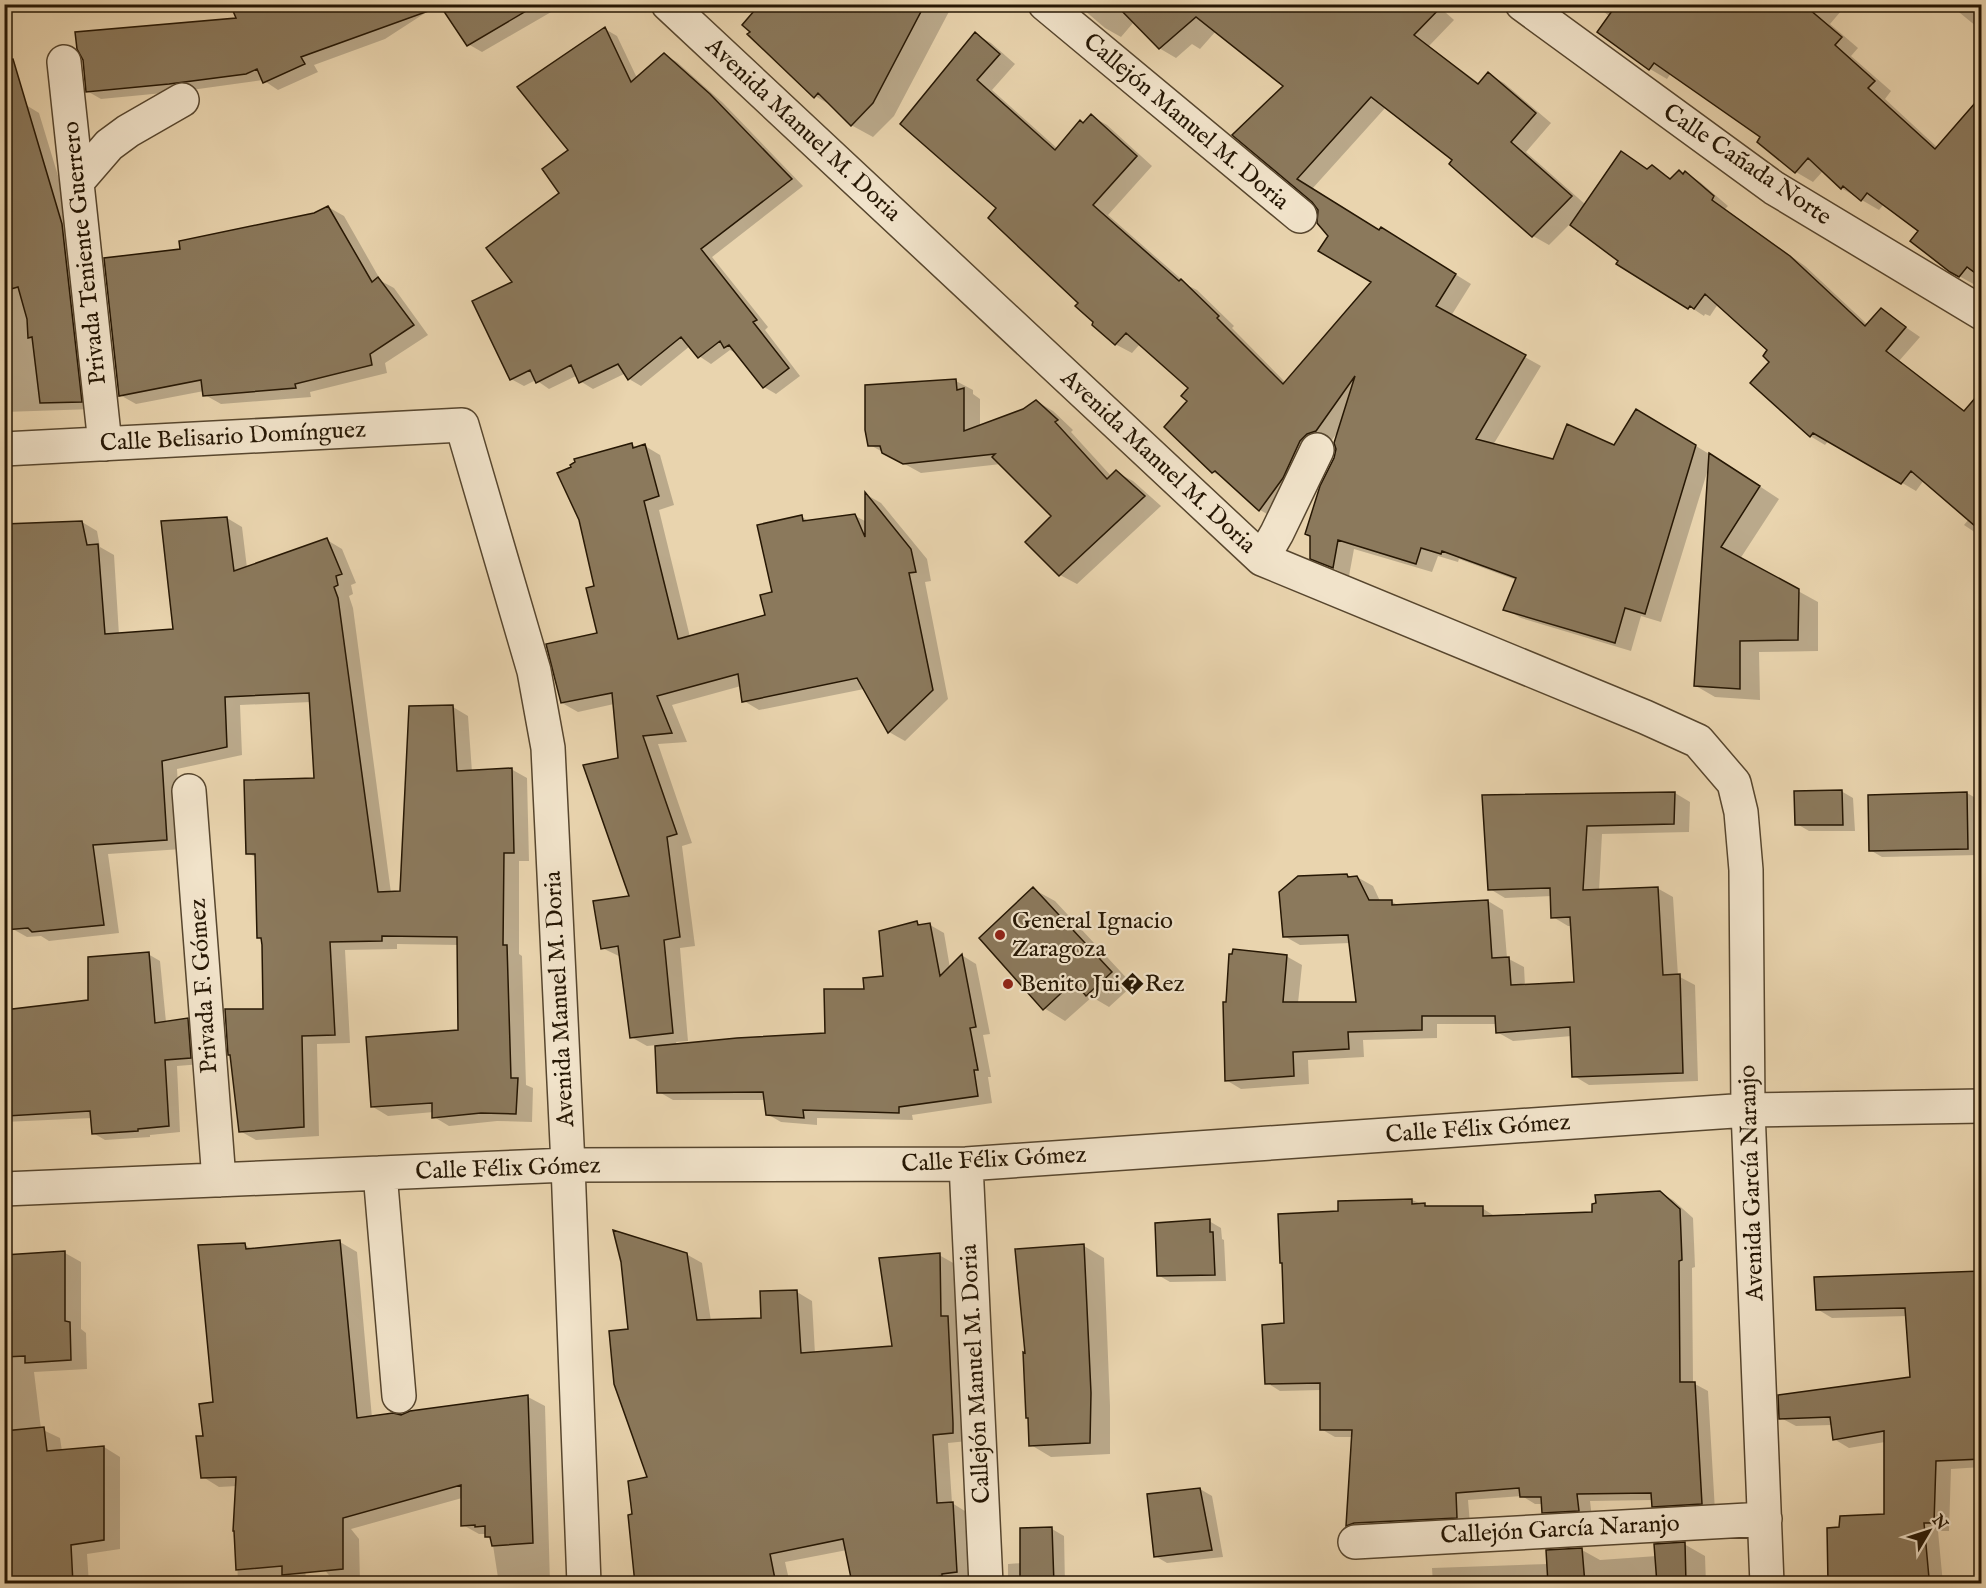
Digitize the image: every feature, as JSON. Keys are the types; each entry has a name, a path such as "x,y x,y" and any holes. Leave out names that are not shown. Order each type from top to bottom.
{"street":[{"name":"Avenida Manuel M. Doria","path":"668,4 1262,559 1698,741 1734,783"},
{"name":"Callejón Manuel M. Doria","path":"1045,4 1300,216"},
{"name":"Calle Cañada Norte","path":"1522,4 1774,188 1982,314"},
{"name":"Privada Teniente Guerrero","path":"64,62 105,444"},
{"path":"77,183 109,145 128,130 182,100"},
{"name":"Avenida Manuel M. Doria","path":"462,425 534,671 548,748 568,1165 584,1584"},
{"name":"Calle Belisario Domínguez","path":"4,449 462,425"},
{"path":"1262,559 1317,450"},
{"name":"Avenida García Naranjo","path":"1734,783 1741,812 1746,870 1749,1110 1767,1584"},
{"name":"Privada F. Gómez","path":"189,791 219,1180"},
{"name":"Calle Félix Gómez","path":"4,1189 568,1165 966,1164 1749,1110 1982,1106"},
{"name":"Callejón Manuel M. Doria","path":"966,1164 986,1584"},
{"path":"380,1173 399,1396"},
{"name":"Callejón García Naranjo","path":"1355,1542 1765,1519"}],"building":[{"path":"230,4 434,4 434,9 301,57 305,64 263,83 257,69 246,74 86,92 83,60 77,49 75,32 236,18"},
{"path":"439,4 538,4 467,46"},
{"path":"760,4 925,4 873,103 851,126 818,93 814,98 747,34 750,32 742,25"},
{"path":"1115,4 1444,4 1414,35 1478,84 1488,72 1536,113 1511,142 1572,196 1532,237 1449,164 1452,160 1371,97 1297,179 1379,230 1381,227 1456,274 1436,306 1526,355 1476,439 1553,459 1567,424 1614,445 1636,409 1696,445 1645,614 1625,608 1615,643 1503,610 1516,578 1442,551 1441,554 1421,548 1416,564 1338,540 1333,568 1310,559 1310,536 1305,534 1320,486 1334,458 1336,449 1334,443 1355,376 1316,431 1307,434 1300,441 1283,478 1259,511 1215,471 1212,473 1164,427 1187,401 1181,396 1188,388 1126,333 1115,345 1092,325 1093,322 1075,306 1078,303 988,218 996,208 900,124 975,32 1000,54 977,80 1055,150 1080,120 1083,123 1091,114 1137,156 1093,205 1179,281 1181,279 1283,384 1371,282 1318,251 1328,236 1317,223 1318,210 1312,202 1232,135 1283,86 1196,17 1159,49"},
{"path":"1617,4 1803,4 1842,37 1835,45 1875,81 1868,88 1935,149 1982,95 1982,278 1967,267 1959,277 1950,272 1910,241 1918,231 1867,193 1861,201 1843,186 1841,189 1808,158 1795,173 1757,142 1760,137 1654,63 1649,70 1597,32"},
{"path":"605,27 631,82 664,53 710,94 792,179 701,249 757,320 753,322 789,368 763,388 729,345 724,348 720,341 698,358 681,337 628,380 618,364 579,383 571,365 536,383 530,370 510,380 472,301 512,282 486,248 559,193 542,169 568,150 517,87"},
{"path":"13,59 62,224 82,402 40,403 32,337 28,338 27,319 18,287 4,291 4,60"},
{"path":"1621,151 1647,169 1652,165 1670,179 1679,170 1683,174 1685,171 1714,196 1712,200 1790,256 1865,326 1881,308 1906,327 1886,351 1964,411 1982,390 1982,532 1911,471 1901,484 1813,433 1810,437 1750,383 1769,362 1763,356 1767,350 1705,294 1694,309 1690,306 1688,309 1616,264 1618,261 1570,225"},
{"path":"328,206 372,282 378,277 414,325 370,354 372,365 295,384 296,388 203,396 201,380 119,396 104,258 180,249 179,241 314,213"},
{"path":"956,379 957,390 964,388 964,431 1023,409 1036,400 1058,420 1055,422 1107,479 1116,470 1145,496 1059,576 1025,542 1051,516 992,457 995,454 903,464 882,453 880,446 868,446 865,430 865,385"},
{"path":"632,443 633,448 645,444 659,496 644,501 678,639 765,615 760,595 772,592 757,525 802,515 803,521 855,514 865,537 865,492 911,549 916,572 909,573 933,690 888,733 857,678 742,702 738,674 657,696 672,733 643,736 677,834 667,837 680,937 664,940 673,1033 630,1038 618,946 601,949 593,901 629,896 583,765 618,758 612,693 561,703 546,644 597,633 586,588 594,586 579,520 557,473 571,467 570,465 575,462 574,459"},
{"path":"1709,453 1760,486 1721,547 1799,589 1798,640 1740,641 1740,689 1694,686"},
{"path":"227,517 234,571 327,538 342,574 336,576 338,585 334,587 338,598 378,892 400,891 409,706 453,705 457,771 512,768 514,853 504,853 503,945 507,945 511,1078 518,1078 516,1114 481,1113 432,1118 432,1103 371,1107 366,1037 458,1030 457,937 382,936 382,941 330,942 335,1035 302,1036 304,1127 239,1132 230,1055 228,1055 225,1009 263,1009 262,945 261,938 257,938 255,854 246,854 244,780 314,778 309,693 225,697 227,747 162,761 167,840 93,845 104,925 32,932 28,928 4,930 4,524 82,521 87,545 98,544 105,634 173,629 161,521"},
{"path":"1842,790 1843,825 1795,825 1794,791"},
{"path":"1675,792 1674,824 1587,826 1583,890 1658,887 1663,975 1680,974 1683,1073 1572,1077 1570,1027 1496,1033 1495,1016 1422,1016 1422,1030 1348,1032 1349,1049 1293,1052 1294,1076 1225,1081 1223,1002 1226,1002 1229,954 1232,954 1233,949 1287,955 1283,1002 1356,1002 1348,935 1283,937 1279,892 1298,876 1347,874 1348,877 1357,876 1369,900 1392,900 1392,905 1488,900 1492,958 1509,957 1511,985 1574,982 1570,917 1551,918 1550,888 1488,890 1482,795"},
{"path":"1967,792 1968,849 1869,851 1868,795"},
{"path":"1033,887 1112,972 1086,996 1076,984 1075,987 1072,983 1043,1010 979,938"},
{"path":"917,921 918,925 930,923 940,976 962,954 976,1027 970,1028 978,1070 974,1070 978,1096 899,1107 899,1113 803,1110 804,1118 766,1115 763,1092 657,1093 655,1046 825,1033 824,989 864,989 863,978 883,976 879,931"},
{"path":"149,952 155,1023 188,1018 191,1058 165,1060 169,1126 92,1134 90,1111 7,1116 4,1010 88,1000 88,957"},
{"path":"1660,1191 1680,1209 1682,1260 1679,1261 1680,1382 1695,1382 1702,1504 1652,1507 1651,1493 1577,1494 1579,1511 1542,1513 1541,1497 1520,1497 1519,1488 1456,1493 1457,1518 1354,1523 1346,1526 1352,1430 1320,1430 1320,1383 1265,1384 1262,1325 1284,1323 1278,1214 1338,1211 1338,1201 1412,1199 1412,1204 1425,1203 1425,1206 1483,1206 1483,1216 1592,1212 1592,1204 1596,1203 1595,1195"},
{"path":"1210,1219 1210,1232 1213,1232 1215,1275 1157,1276 1155,1223"},
{"path":"613,1230 687,1253 697,1320 761,1318 760,1291 797,1290 801,1353 892,1346 879,1258 940,1253 941,1316 948,1316 953,1433 933,1435 937,1503 953,1502 957,1572 920,1580 920,1584 889,1584 888,1579 852,1583 843,1539 770,1554 776,1584 635,1584 628,1515 632,1514 628,1481 647,1477 614,1384 609,1331 628,1329 621,1262"},
{"path":"340,1240 357,1418 393,1413 401,1415 410,1411 528,1395 533,1543 492,1546 490,1537 485,1537 485,1526 461,1526 461,1485 343,1518 343,1569 282,1575 282,1566 236,1570 233,1531 236,1477 201,1478 196,1436 203,1436 199,1404 213,1402 198,1245 245,1243 246,1249"},
{"path":"1084,1244 1091,1393 1090,1443 1029,1446 1023,1352 1025,1353 1015,1249"},
{"path":"65,1251 65,1321 70,1322 71,1360 25,1363 25,1356 4,1357 4,1255"},
{"path":"1982,1271 1982,1459 1936,1461 1934,1523 1924,1523 1929,1578 1828,1583 1827,1528 1839,1527 1840,1516 1884,1514 1884,1431 1833,1440 1830,1417 1779,1419 1778,1395 1910,1377 1905,1308 1816,1310 1814,1277"},
{"path":"44,1427 47,1451 104,1446 104,1540 71,1545 73,1584 4,1584 4,1431"},
{"path":"1200,1488 1212,1550 1154,1557 1147,1494"},
{"path":"1052,1527 1054,1584 1020,1584 1020,1528"},
{"path":"1685,1542 1686,1584 1657,1584 1654,1544"},
{"path":"1582,1548 1585,1584 1548,1584 1546,1550"}],"place":[{"name":"General Ignacio Zaragoza","path":"1000,935"},
{"name":"Benito Jui�Rez","path":"1008,984"}]}
